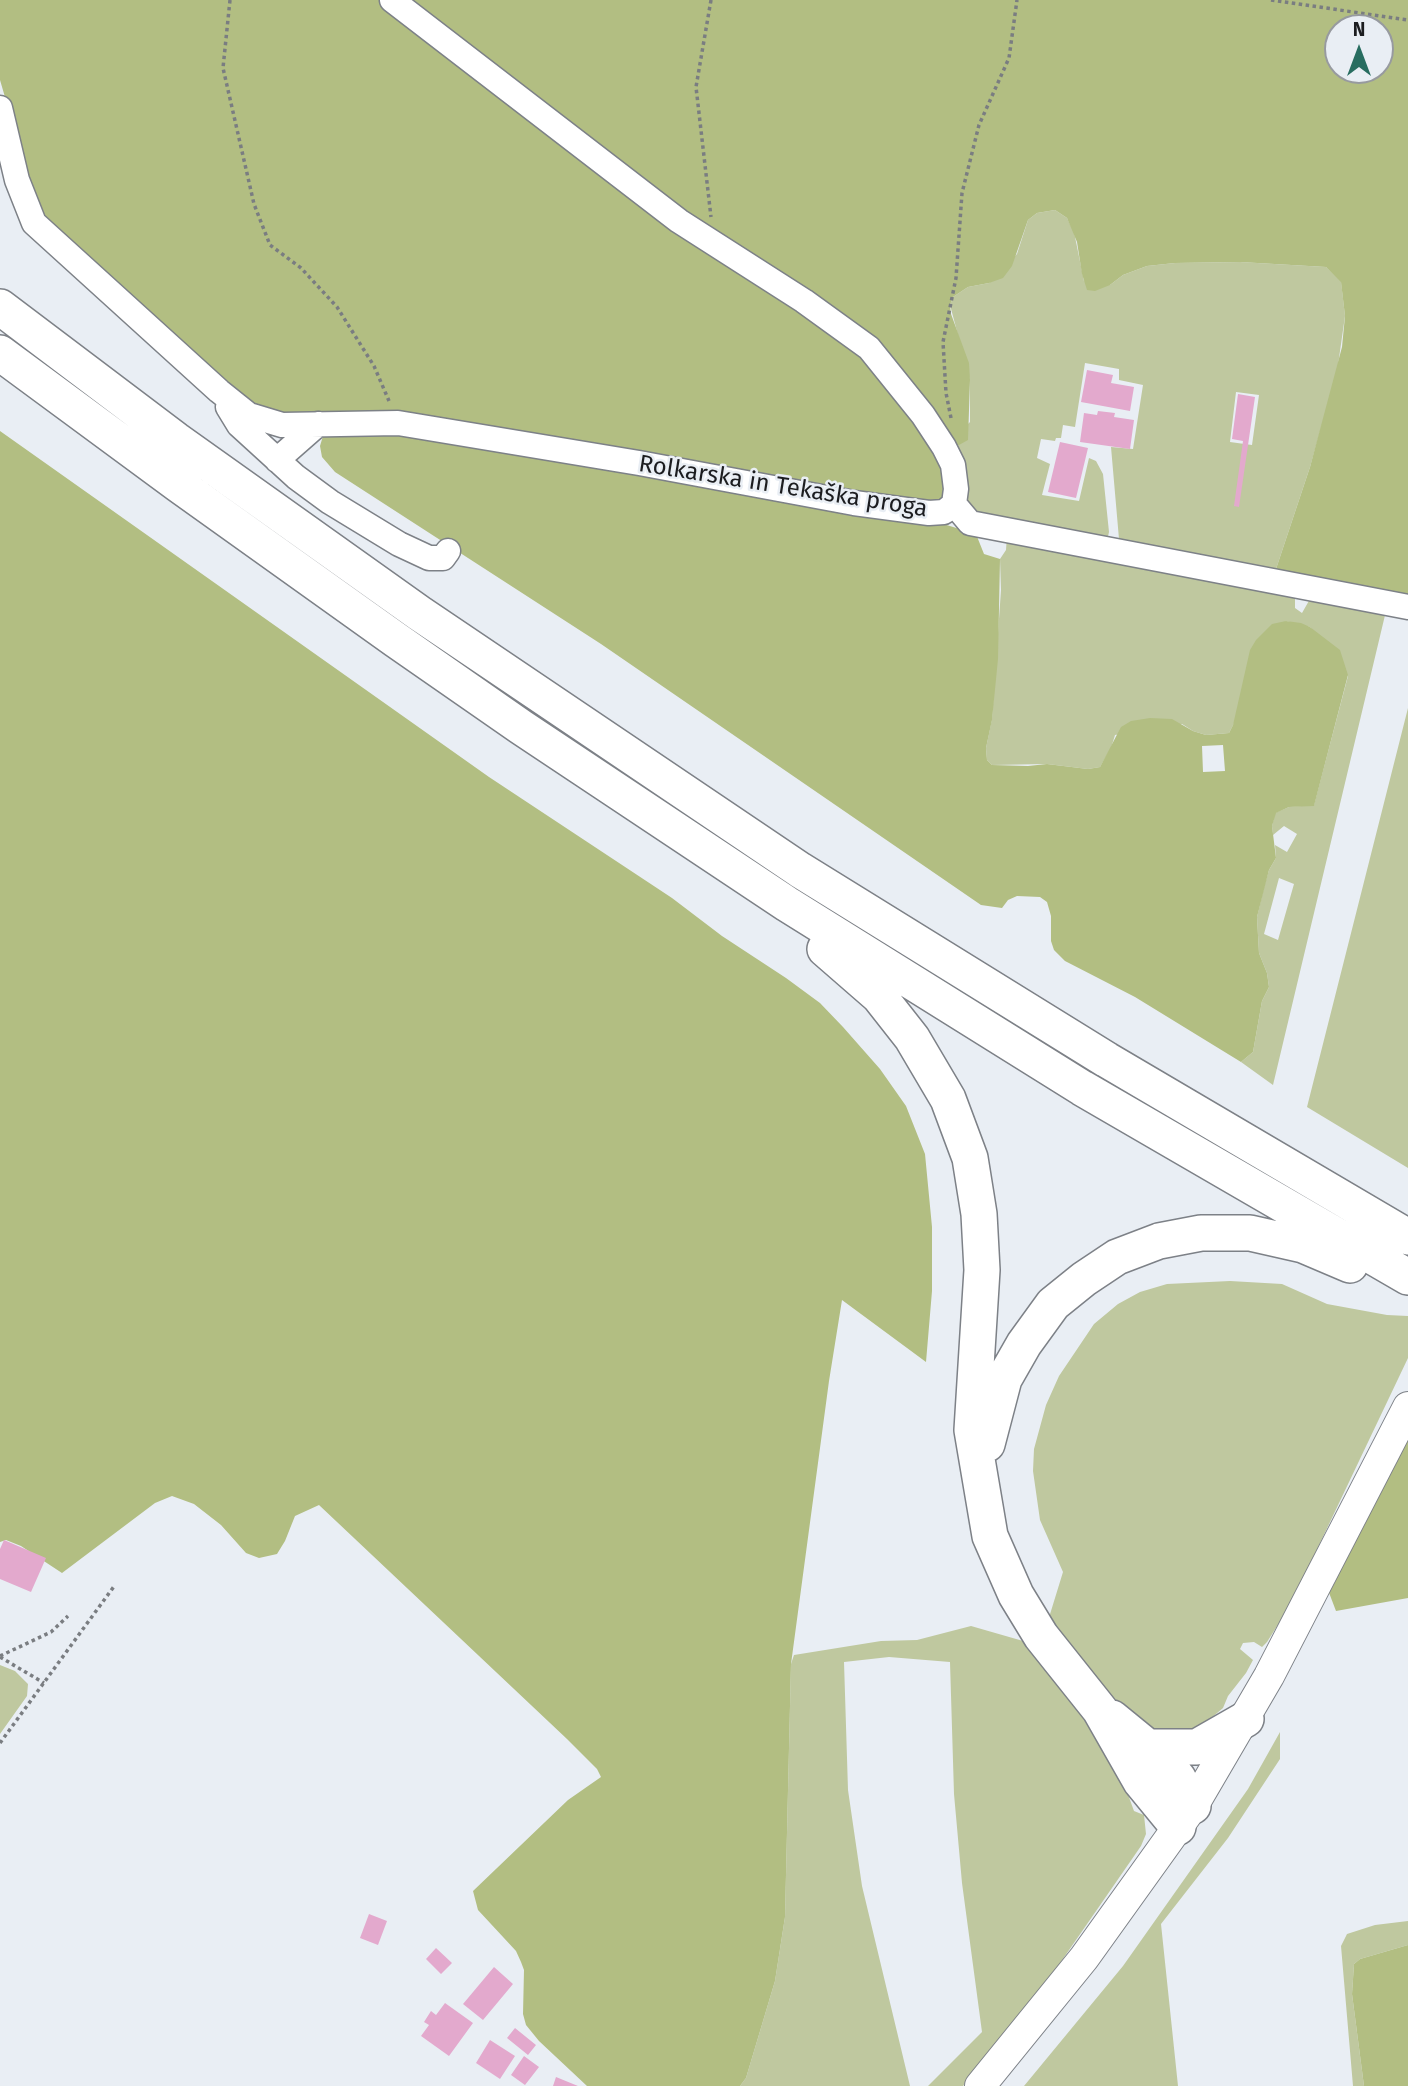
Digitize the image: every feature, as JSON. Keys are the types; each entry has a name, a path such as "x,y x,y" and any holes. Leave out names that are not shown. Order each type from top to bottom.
{"highway":[{"path":"0,307 176,440 419,613 800,870 1107,1060 1408,1237"},
{"path":"0,353 190,493 408,648 521,727 787,904 1070,1081 1408,1277"},
{"path":"787,904 813,942 835,956 879,996 912,1038 948,1098 970,1158 979,1214 982,1270 972,1430 990,1536 1016,1595 1041,1636 1100,1710 1141,1782 1155,1802 1186,1817"},
{"path":"981,1486 990,1429 1000,1392 1004,1379 1024,1344 1054,1304 1117,1257 1159,1241 1201,1233 1250,1233 1303,1245 1386,1284 1408,1288"},
{"path":"1100,1710 1150,1748 1178,1779 1186,1817"},
{"path":"1150,1748 1197,1746 1246,1719"}],"main road":[{"path":"980,2086 1084,1958 1186,1817 1246,1719 1408,1406"}],"street":[{"name":"Rolkarska in Tekaška proga","path":"0,108 17,180 34,223 249,415 282,425 398,423 639,463 854,503 929,513 944,512 954,504 956,489 953,465 944,447 923,415 869,348 804,301 679,221 392,0"},
{"path":"219,391 239,425 277,460 330,502 399,544 438,559 443,558 448,551"},
{"path":"277,460 318,424"},
{"path":"954,504 970,523 1408,607"}],"path":[{"path":"230,0 223,68 254,204 270,245 301,268 337,307 374,366 398,423"},
{"path":"711,0 696,88 714,244"},
{"path":"952,425 946,393 943,342 956,278 962,193 979,125 1009,58 1017,0"},
{"path":"1271,0 1408,20"},
{"path":"0,1743 115,1585"},
{"path":"0,1656 51,1632 68,1616"},
{"path":"0,1656 44,1683"}],"green space":[{"path":"0,0 1408,0 1408,600 1274,575 1310,467 1342,347 1345,316 1341,282 1326,267 1240,262 1175,263 1147,266 1123,275 1110,285 1095,291 1087,290 1077,242 1067,218 1055,210 1037,213 1028,220 1012,266 1003,278 968,287 953,297 950,305 969,363 968,440 959,445 947,445 863,350 940,447 947,493 927,519 976,534 984,554 1000,559 998,659 992,720 986,748 987,760 992,765 1047,764 1088,769 1100,767 1121,727 1131,721 1150,718 1172,719 1206,735 1229,733 1250,650 1272,624 1286,621 1301,623 1340,650 1348,675 1314,806 1289,807 1276,813 1272,826 1276,858 1269,870 1257,917 1259,953 1269,987 1262,1001 1253,1052 1241,1062 1135,997 1065,961 1054,950 1051,941 1051,916 1047,902 1040,897 1017,896 1008,900 1002,908 981,905 601,644 335,472 322,457 320,446 323,436 249,407 38,210 0,80","holes":["1223,745 1225,771 1203,772 1202,746"]},
{"path":"1055,210 1067,218 1074,232 1084,281 1110,285 1123,275 1147,266 1240,262 1326,267 1341,281 1345,316 1337,372 1310,467 1274,575 1128,547 1119,539 1111,447 1133,449 1143,385 1119,380 1119,369 1085,363 1075,427 1063,425 1061,438 1056,438 1055,441 1041,439 1037,458 1050,464 1042,495 1079,501 1089,458 1096,461 1103,474 1109,532 1107,541 971,511 947,445 970,422 970,380 950,305 953,297 968,287 989,283 1017,254 1028,220 1037,213","holes":["1236,392 1259,395 1252,445 1230,442"]},
{"path":"0,431 489,777 672,898 820,1003 880,1069 906,1106 925,1154 932,1227 932,1291 926,1362 842,1300 791,1664 785,1917 775,1981 746,2078 740,2086 587,2086 539,2041 526,2025 523,2014 524,1970 521,1962 516,1951 478,1910 473,1891 568,1800 601,1777 597,1769 567,1739 319,1505 295,1516 277,1554 259,1558 246,1553 221,1525 194,1504 172,1496 155,1503 62,1573 21,1546 6,1540 0,1542"},
{"path":"1007,536 1295,594 1295,608 1302,613 1310,599 1386,611 1273,1085 1241,1062 1253,1052 1262,1001 1269,987 1259,953 1257,917 1264,887 1276,858 1275,845 1287,852 1297,834 1284,826 1273,835 1272,826 1275,813 1289,807 1314,805 1348,676 1310,627 1286,621 1229,733 1206,735 1182,724 1115,735 1100,767 1088,769 1047,764 992,765 987,760 986,748 992,719 1001,590 1000,559 1006,550","holes":["1279,878 1294,884 1278,940 1264,934"]},
{"path":"1408,708 1408,1168 1307,1107"},
{"path":"1230,1281 1282,1284 1327,1304 1408,1316 1408,1358 1291,1604 1267,1642 1262,1647 1254,1642 1243,1643 1240,1649 1253,1660 1228,1696 1223,1708 1197,1730 1159,1737 1107,1697 1047,1624 1063,1572 1040,1520 1033,1471 1034,1449 1046,1405 1059,1376 1094,1324 1118,1304 1140,1292 1167,1284"},
{"path":"1408,1433 1408,1598 1336,1611 1328,1590"},
{"path":"971,1626 1030,1643 1114,1756 1134,1811 1144,1815 1146,1834 1141,1846 1058,1966 963,2086 928,2086 982,2032 962,1883 954,1794 950,1662 889,1657 844,1662 848,1790 862,1886 910,2086 740,2086 746,2078 775,1981 785,1917 791,1664 794,1655 881,1641 917,1640"},
{"path":"0,1665 15,1671 28,1684 27,1696 0,1734"},
{"path":"1280,1732 1280,1759 1228,1838 1161,1924 1178,2086 1024,2086 1123,1966 1248,1789"},
{"path":"1408,1921 1408,1945 1360,1959 1354,1964 1352,1994 1364,2086 1353,2086 1341,1946 1347,1934 1375,1925"},
{"path":"1408,1945 1408,2086 1364,2086 1352,1994 1354,1964 1360,1959"}],"building":[{"path":"1087,370 1113,375 1111,383 1134,387 1130,411 1081,402"},
{"path":"1238,394 1255,397 1239,507 1234,506 1243,441 1232,439"},
{"path":"1098,411 1115,413 1114,417 1134,420 1130,449 1080,442 1084,413 1097,415"},
{"path":"1060,442 1088,448 1076,498 1048,492"},
{"path":"4,1540 46,1558 31,1592 0,1579 0,1549"},
{"path":"369,1914 387,1921 378,1945 360,1938"},
{"path":"436,1948 452,1963 441,1974 426,1959"},
{"path":"494,1967 513,1984 483,2020 463,2004"},
{"path":"445,2003 473,2023 449,2056 421,2036 429,2025 424,2022 431,2011 436,2015"},
{"path":"515,2028 536,2045 528,2055 507,2038"},
{"path":"490,2040 515,2056 500,2079 476,2063"},
{"path":"524,2056 539,2067 525,2085 511,2075"},
{"path":"556,2077 578,2086 553,2086"}]}
